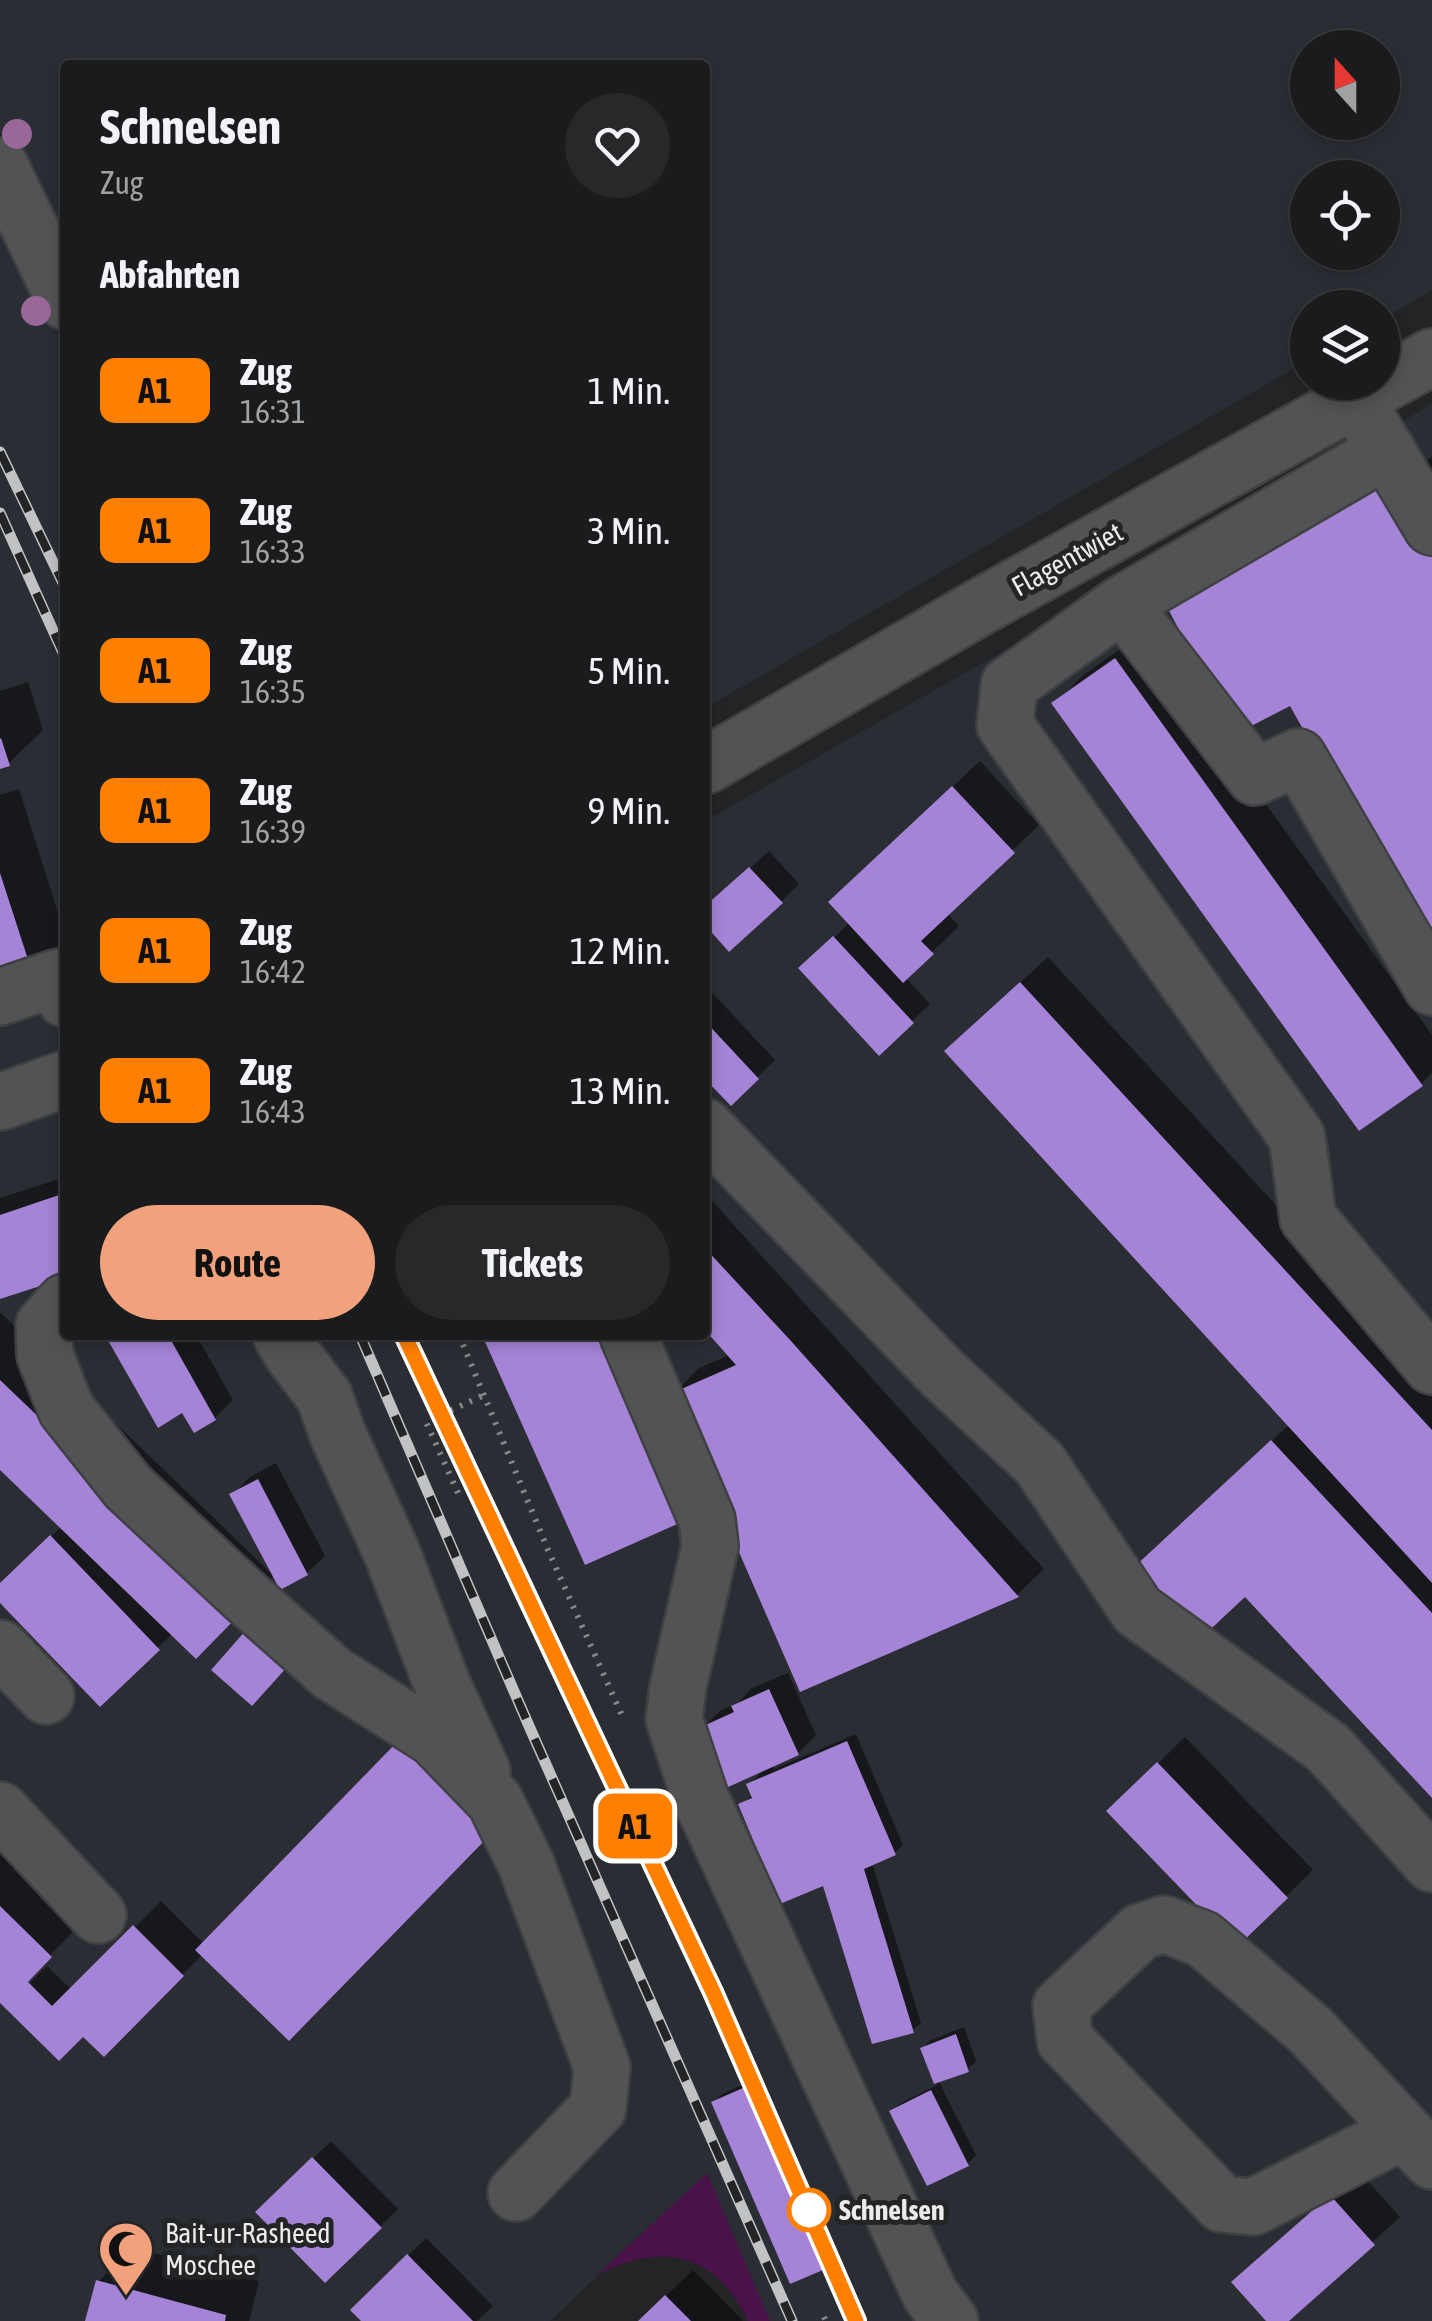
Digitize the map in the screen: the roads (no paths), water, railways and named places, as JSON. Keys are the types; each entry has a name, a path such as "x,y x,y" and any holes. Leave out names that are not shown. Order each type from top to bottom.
{"street":[{"path":"0,166 60,291"},
{"name":"Flagentwiet","path":"710,763 987,603 1432,357"},
{"path":"1357,401 1432,527"},
{"path":"1387,450 1122,604 1009,685 1005,725 1298,1137 1308,1218 1432,1366"},
{"path":"1122,604 1255,776 1298,757 1432,987"},
{"path":"0,997 59,977 60,981"},
{"path":"0,1102 60,1081"},
{"path":"710,1132 941,1372 1040,1464 1137,1610 1328,1748 1432,1864"},
{"path":"60,1307 44,1325 44,1354 66,1410 128,1487 333,1674 434,1738 496,1801"},
{"path":"284,1340 324,1396 392,1554 442,1684 526,1864 602,2067 598,2108 516,2193"},
{"path":"630,1340 707,1520 710,1546 674,1719 700,1797 930,2294 950,2321"},
{"path":"0,1648 46,1696"},
{"path":"0,1810 98,1915"},
{"path":"1164,1924 1203,1939 1310,2030 1418,2146 1252,2207 1222,2204 1065,2040 1061,2006 1140,1932 1164,1924"}],"railway":[{"path":"0,452 60,577"},
{"path":"0,513 60,646"},
{"path":"362,1340 792,2321"},
{"path":"406,1340 713,1992 856,2321"}],"train":[{"name":"A1","path":"406,1340 713,1992 856,2321"}],"place":[{"name":"Schnelsen","path":"809,2210"},
{"name":"Bait-ur-Rasheed Moschee","path":"126,2298"}]}
